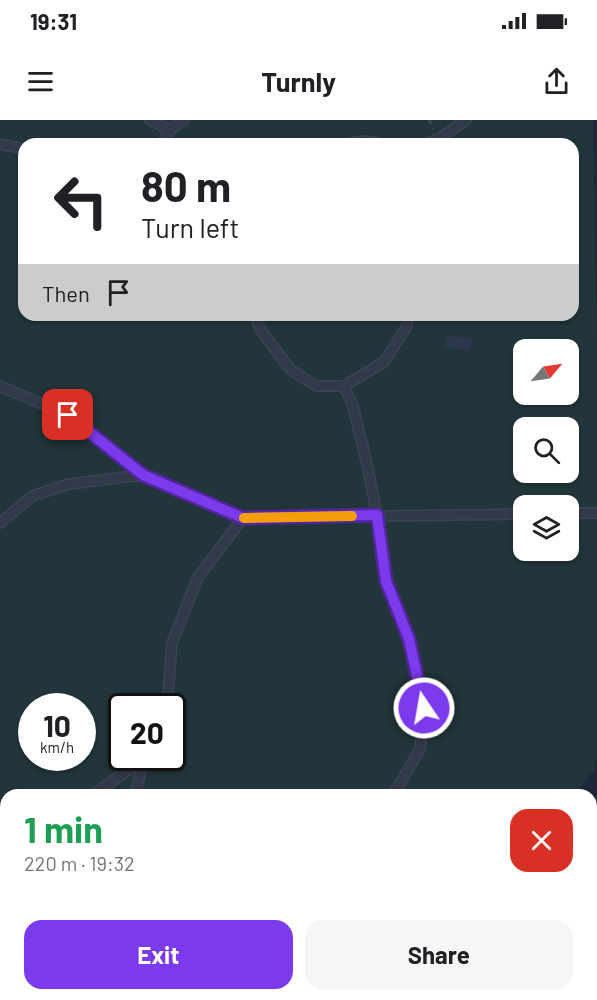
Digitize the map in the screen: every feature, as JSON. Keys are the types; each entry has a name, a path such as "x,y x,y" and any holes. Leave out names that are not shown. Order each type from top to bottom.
{"lane":[{"path":"150,120 170,130"},
{"path":"165,138 170,130 183,120"},
{"path":"443,138 466,120"},
{"path":"0,144 18,148"},
{"path":"257,321 262,332 291,370 316,386 344,387 384,362 407,326 407,321"},
{"path":"0,386 68,415 143,475 243,518 513,514"},
{"path":"344,387 356,418 367,464 386,581 409,639 424,708 420,749 396,789"},
{"path":"0,523 32,496 69,484 143,475"},
{"path":"579,513 597,513"},
{"path":"168,693 172,643 198,577 243,518"},
{"path":"101,789 127,771"},
{"path":"137,789 141,771"}],"green space":[{"path":"0,120 593,120 597,338 597,758 594,770 580,789 0,789"}],"building":[{"path":"447,335 472,339 470,351 445,347"}],"slow traffic":[{"path":"244,518 352,516"}],"route":[{"path":"68,415 143,475 243,518 377,515 386,581 409,639 424,708"}]}
